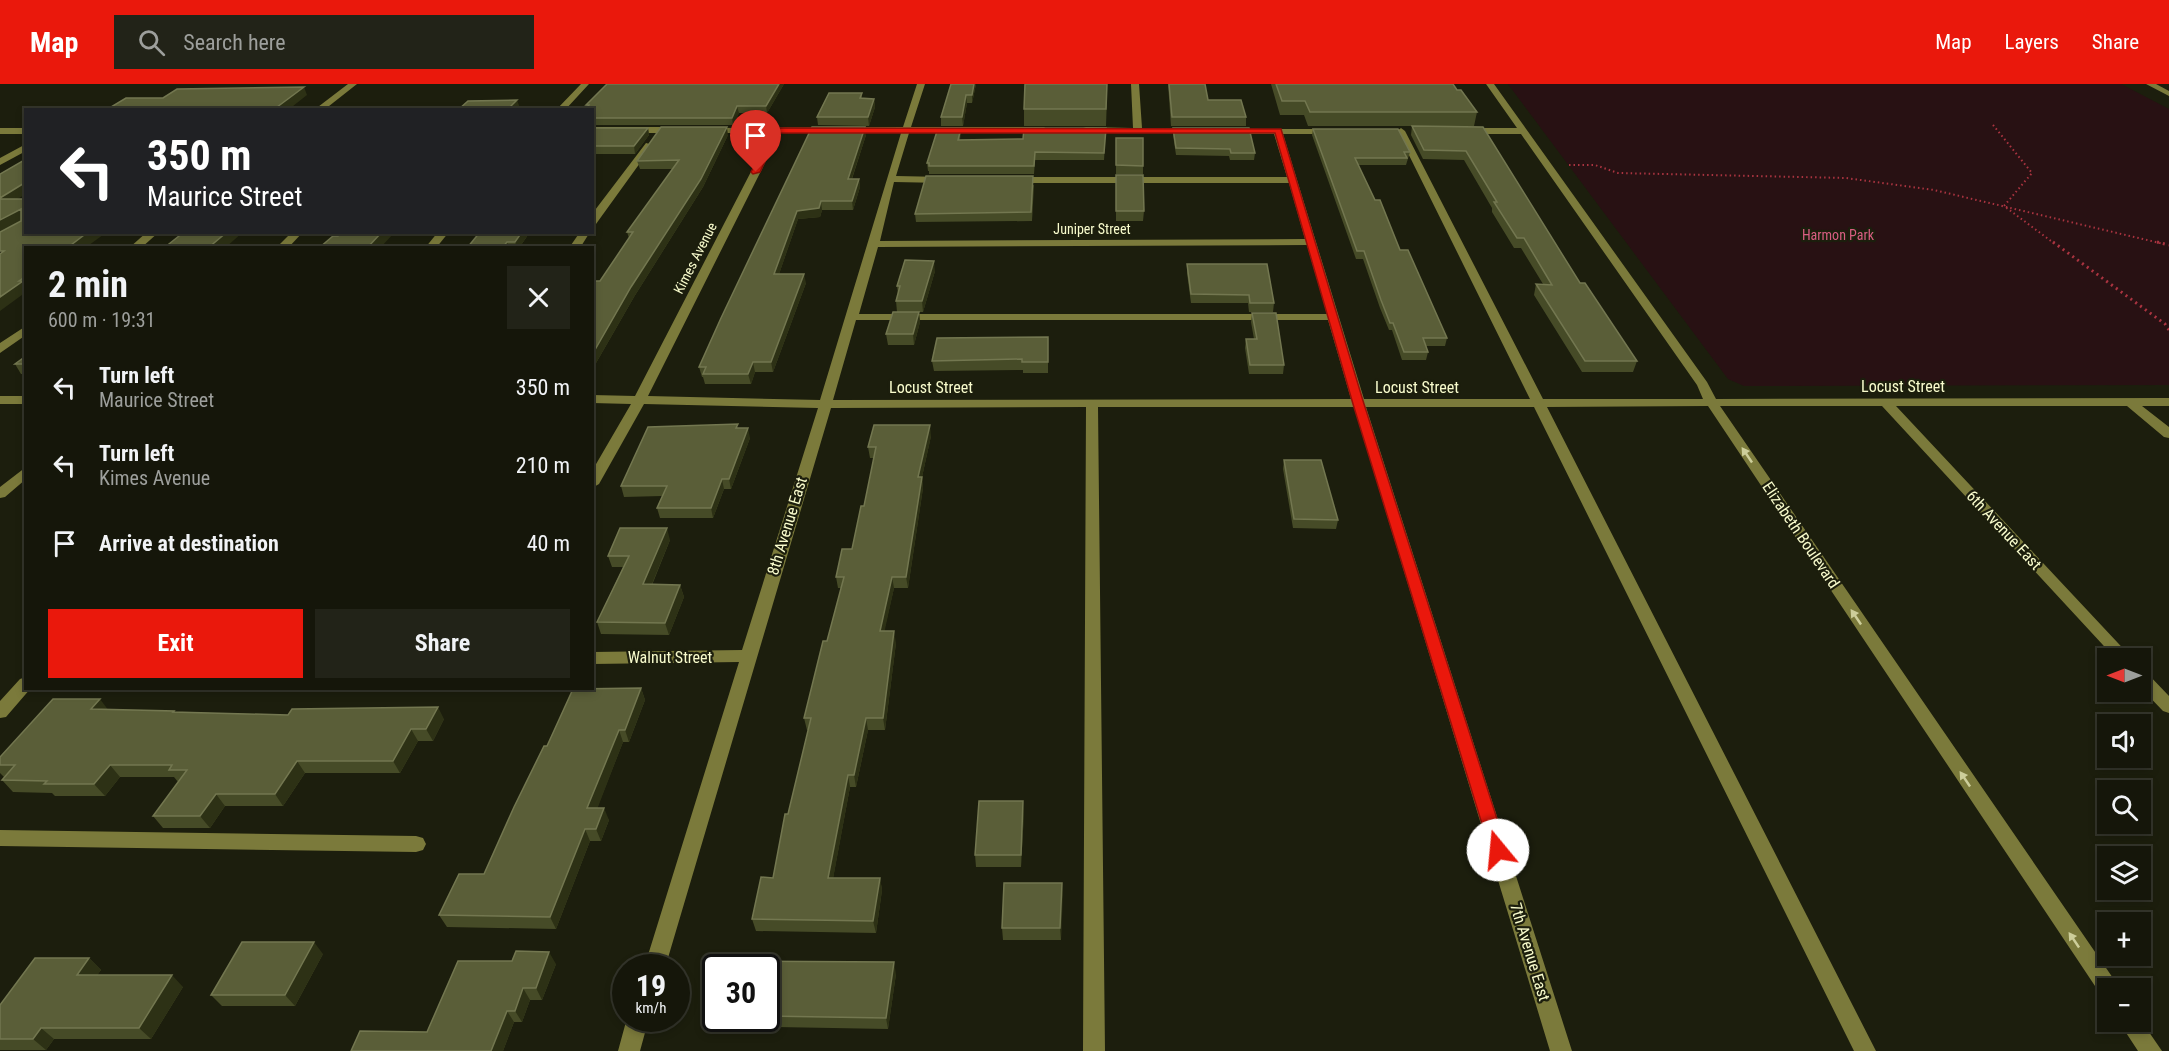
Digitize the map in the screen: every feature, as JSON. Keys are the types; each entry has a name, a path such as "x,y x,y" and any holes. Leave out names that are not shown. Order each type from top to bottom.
{"street":[{"path":"321,108 353,84"},
{"path":"562,108 585,84"},
{"name":"8th Avenue East","path":"658,954 874,244 890,179 921,84"},
{"path":"1135,84 1137,131"},
{"name":"Elizabeth Boulevard","path":"1490,84 1703,385 1711,402 2101,978"},
{"path":"2150,84 2169,94"},
{"path":"594,130 684,130"},
{"path":"594,219 660,130"},
{"path":"695,130 1057,130"},
{"name":"Kimes Avenue","path":"594,480 640,399 777,130"},
{"path":"1080,130 1196,131"},
{"path":"0,131 24,131"},
{"path":"1220,131 1345,131"},
{"name":"7th Avenue East","path":"1278,131 1359,404 1561,1051"},
{"path":"1401,131 1865,1051"},
{"path":"1457,131 1524,131"},
{"path":"0,162 24,148"},
{"path":"890,179 949,180"},
{"path":"996,180 1292,180"},
{"path":"136,246 152,234"},
{"path":"283,246 296,234"},
{"path":"432,246 442,234"},
{"name":"Juniper Street","path":"874,244 1310,242"},
{"path":"852,317 1333,317"},
{"path":"0,349 24,331"},
{"name":"Locust Street","path":"594,399 825,404 2169,402"},
{"path":"0,400 24,400"},
{"name":"6th Avenue East","path":"1885,402 2115,648"},
{"path":"2130,402 2169,434"},
{"path":"1092,404 1094,1051"},
{"path":"0,494 24,473"},
{"name":"Walnut Street","path":"594,658 747,656"},
{"path":"0,712 24,685"},
{"path":"2151,688 2169,707"},
{"path":"0,838 416,844"},
{"path":"628,1051 634,1032"},
{"path":"2137,1032 2151,1051"}],"path":[{"path":"1993,125 2032,173 2004,206"},
{"path":"1566,165 1595,165 1618,173 1846,177 1934,190 2169,244"},
{"path":"2004,206 2165,324 2169,330"}],"green space":[{"name":"Harmon Park","path":"1508,84 2121,84 2169,109 2169,385 1744,386 1728,379"}],"building":[{"path":"607,84 779,84 766,106 737,106 732,118 594,118 594,108 587,108 589,105 586,105"},
{"path":"951,84 974,84 972,95 966,95 962,117 941,117"},
{"path":"1025,84 1107,84 1106,109 1024,109"},
{"path":"1169,84 1205,84 1208,100 1241,100 1246,117 1172,117"},
{"path":"1276,84 1453,84 1457,90 1461,90 1477,112 1310,112 1305,101 1282,101"},
{"path":"304,87 276,108 109,108 126,98 163,98 177,89"},
{"path":"829,93 862,93 860,98 874,99 868,117 817,117"},
{"path":"517,100 509,108 460,108 468,101"},
{"path":"1412,126 1483,127 1580,283 1585,283 1637,361 1585,361 1536,284 1552,285 1524,238 1517,238 1466,151 1424,150"},
{"path":"661,127 727,127 701,179 631,287 594,352 594,284 600,281 633,232 627,232 679,160 637,161"},
{"path":"812,127 865,127 848,179 859,179 852,201 821,201 819,208 797,211 774,274 804,274 771,362 753,362 748,374 703,374 706,367 699,367"},
{"path":"594,128 648,128 634,146 594,146"},
{"path":"938,128 961,128 958,140 1023,139 1024,128 1106,128 1104,153 1035,152 1034,166 929,166 927,163"},
{"path":"1173,128 1249,128 1255,153 1231,153 1230,149 1176,148"},
{"path":"1313,129 1398,129 1410,152 1404,152 1407,158 1355,158 1375,200 1380,200 1400,250 1408,250 1447,338 1423,338 1428,352 1404,352 1393,323 1390,323 1364,251 1357,251"},
{"path":"1116,138 1143,138 1143,166 1116,165"},
{"path":"24,160 24,183 0,198 0,174"},
{"path":"1116,175 1143,175 1144,211 1116,211"},
{"path":"926,176 1033,176 1031,212 915,214"},
{"path":"0,199 24,199 24,234 85,234 70,246 24,246 24,277 19,281 23,281 0,297 0,254 4,251 0,251 0,232 21,221 21,209 0,220"},
{"path":"182,234 225,234 210,246 166,246"},
{"path":"340,234 380,234 369,246 321,246 333,236"},
{"path":"478,234 521,234 515,242 507,242 504,246 469,246"},
{"path":"905,260 934,261 922,301 896,301 900,286 897,286"},
{"path":"1187,264 1267,264 1274,303 1250,303 1249,295 1191,294"},
{"path":"893,312 919,312 913,334 886,334"},
{"path":"1252,313 1276,313 1284,365 1250,365 1246,339 1257,339"},
{"path":"1048,337 1048,362 1022,362 1022,359 932,361 937,338"},
{"path":"24,357 24,364 15,364"},
{"path":"738,424 736,428 748,428 729,479 722,479 711,508 657,508 667,486 621,486 648,427"},
{"path":"874,425 930,425 918,477 922,477 906,577 892,577 880,631 894,631 883,718 866,718 854,775 848,775 828,878 880,878 873,921 752,919 761,877 773,878 785,814 788,814 811,718 804,718 823,641 827,641 844,577 836,577 842,549 852,549 861,506 864,506 876,447 868,447"},
{"path":"1284,460 1321,460 1338,520 1294,519"},
{"path":"620,528 667,528 643,584 680,585 665,623 597,622 629,556 608,556"},
{"path":"641,688 625,730 619,730 587,808 604,808 596,829 585,829 550,917 439,915 459,874 484,874 514,807 544,746 547,746 573,690"},
{"path":"53,699 100,699 91,709 288,715 292,709 438,707 426,729 411,729 393,761 297,761 275,794 216,794 200,816 153,816 187,770 169,770 172,765 110,765 94,784 44,784 47,781 2,780 15,765 0,765 0,757"},
{"path":"979,801 1023,801 1021,855 975,855"},
{"path":"1004,883 1062,883 1060,928 1002,928"},
{"path":"242,942 314,942 285,995 211,995"},
{"path":"516,951 549,952 536,988 523,988 515,1011 507,1011 491,1051 351,1051 360,1031 427,1032 458,961 512,961"},
{"path":"35,958 89,958 77,975 172,975 139,1028 41,1028 33,1039 0,1039 0,1005"},
{"path":"780,961 894,962 886,1018 780,1016"}],"route":[{"path":"756,172 777,130 1278,131 1359,404 1498,850"}]}
